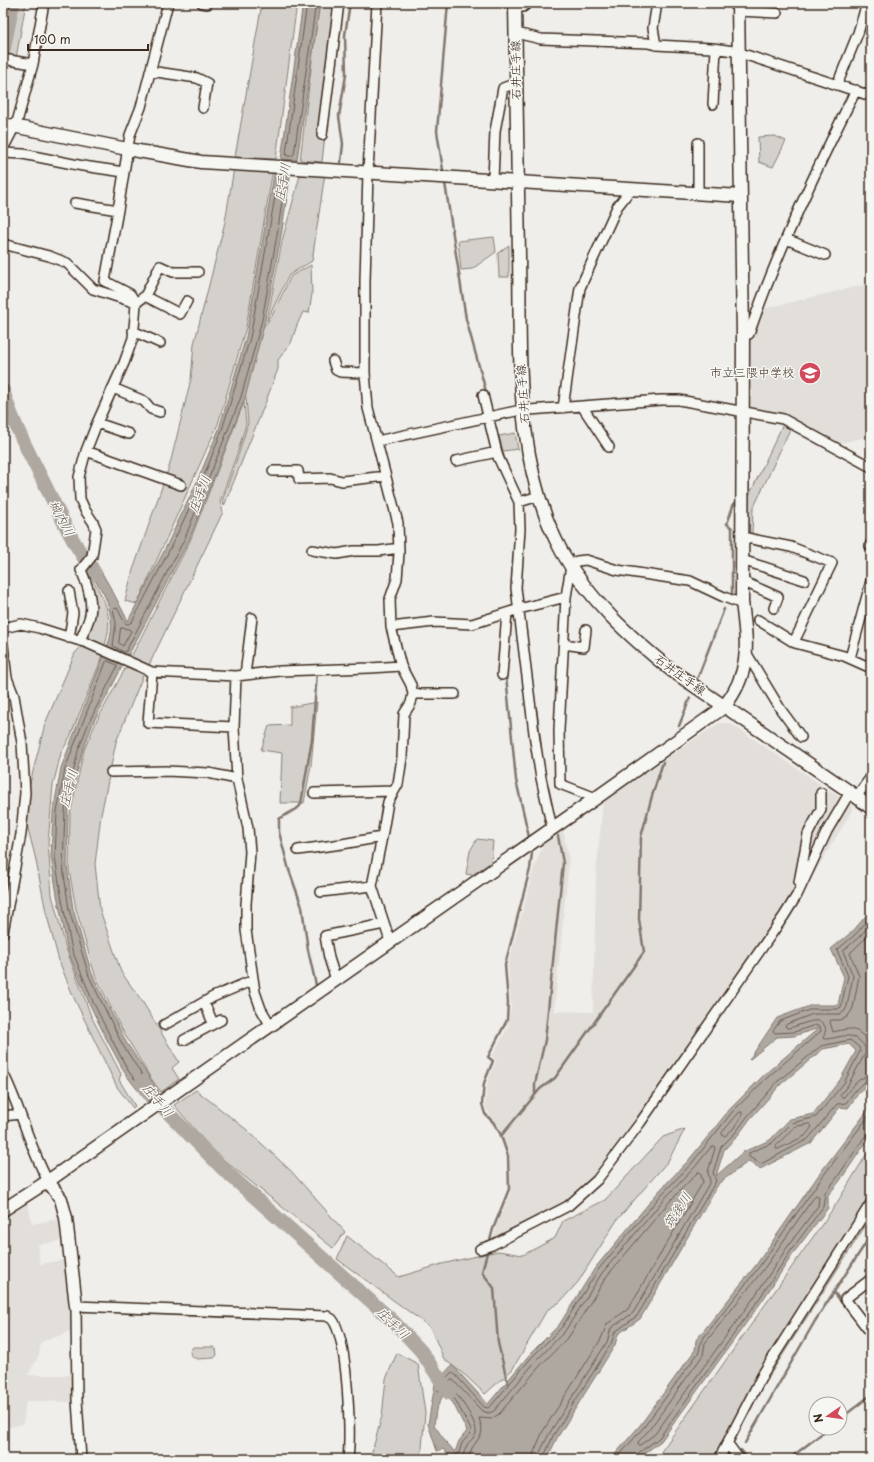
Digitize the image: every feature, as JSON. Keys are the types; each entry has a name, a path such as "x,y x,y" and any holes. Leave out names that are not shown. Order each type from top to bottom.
{"street":[{"path":"8,125 17,122 33,64 44,3"},
{"path":"83,642 90,616 91,604 82,570 92,556 96,529 80,499 79,477 86,451 133,338 136,303 130,294 105,281 130,135 141,107 168,3"},
{"path":"322,135 339,3"},
{"path":"377,3 368,172 365,281 365,373 368,408 398,523 399,548 397,579 390,598 391,627 401,666 411,685 413,694 411,703 404,714 402,758 398,784 388,802 372,886 390,941"},
{"path":"515,5 523,7 528,3"},
{"path":"656,45 653,28 657,3"},
{"path":"837,85 858,33 867,3"},
{"name":"石井庄手線","path":"515,5 517,182 523,411 528,451 539,496 561,551 588,592 607,614 671,670 861,800"},
{"path":"3,1210 48,1181 596,798 724,706 735,693 743,675 747,654 742,602 743,336 738,7 777,13"},
{"path":"516,33 541,39 648,43 656,45 716,49 738,53 871,96"},
{"path":"712,104 716,49"},
{"path":"6,59 33,64"},
{"path":"150,71 197,78 207,83 203,108"},
{"path":"493,180 495,130 503,88 516,83"},
{"path":"743,336 749,334 786,239 808,188 856,90"},
{"path":"3,149 8,125"},
{"path":"8,125 201,162 740,196"},
{"path":"698,143 698,193"},
{"path":"3,153 22,154 83,166 124,172"},
{"path":"563,408 580,288 617,207 631,189"},
{"path":"75,203 118,210"},
{"path":"786,239 825,255"},
{"path":"3,244 49,256 67,263 93,289 136,303"},
{"path":"136,303 145,296 150,283 160,266 172,272 198,272"},
{"path":"145,296 180,314 187,301"},
{"path":"134,331 160,343"},
{"path":"333,361 336,370 340,372 365,373"},
{"path":"113,388 144,401 151,409 160,412"},
{"path":"483,395 497,452 519,502 520,529 516,588 535,741 545,782 552,828"},
{"path":"377,441 523,411 661,400 679,400 783,419 871,467"},
{"path":"582,406 609,447"},
{"path":"97,423 129,434"},
{"path":"86,451 181,485"},
{"path":"456,461 497,452"},
{"path":"273,471 298,471 298,479 330,478 342,481 386,476"},
{"path":"519,502 539,496"},
{"path":"742,537 791,547 832,563 794,642"},
{"path":"312,550 337,554 354,551 379,551 399,548"},
{"path":"560,784 559,730 566,597 570,566 577,561 586,560 616,570 690,581 724,597 737,602 742,602"},
{"path":"742,560 804,580"},
{"path":"742,581 778,597 774,608"},
{"path":"850,658 871,581"},
{"path":"69,590 73,614 69,638"},
{"path":"391,627 434,622 472,624 519,609 566,597"},
{"path":"502,675 507,613"},
{"path":"252,618 241,675 234,727 237,779 248,828 250,852 246,904 246,930 255,992 261,1009 271,1026"},
{"path":"758,620 794,642 850,658 871,668"},
{"path":"3,628 22,624 39,628 83,642 142,669 152,672 241,675 280,671 401,666"},
{"path":"564,644 584,647 586,630"},
{"path":"3,646 5,679 14,696 22,743 25,793 21,834 3,932"},
{"path":"747,654 781,710 801,737"},
{"path":"152,672 148,723 234,727"},
{"path":"413,694 454,694"},
{"path":"111,772 166,771 208,773 237,779"},
{"path":"480,1249 492,1245 568,1206 597,1180 640,1123 692,1049 797,895 827,832 861,800 871,776"},
{"path":"545,782 560,784 596,798"},
{"path":"314,793 394,792"},
{"path":"797,895 808,834 821,809 821,793"},
{"path":"298,850 382,837"},
{"path":"321,892 372,886"},
{"path":"336,980 324,936 384,924"},
{"path":"164,1025 204,1002 253,980"},
{"path":"184,1040 217,1022 204,1002"},
{"path":"3,1073 11,1088 36,1157 48,1181 61,1199 66,1218 76,1306 77,1400 81,1459"},
{"path":"3,1116 20,1114"},
{"path":"719,1459 764,1372 871,1203"},
{"path":"871,1279 845,1299 871,1333"},
{"path":"76,1306 327,1316 332,1320 338,1332 345,1364 348,1392 348,1459"},
{"path":"728,1444 739,1459"}],"shaded area":[{"path":"18,3 26,3 16,58 8,56"},
{"path":"262,3 297,3 276,159 235,157"},
{"path":"319,3 340,3 322,162 300,160"},
{"path":"775,136 786,141 773,167 759,162 758,137"},
{"path":"234,168 273,169 246,327 218,424 137,604 125,601 132,573 170,464 191,379 194,344 225,222"},
{"path":"301,172 325,173 312,261 289,275 267,321 282,241"},
{"path":"494,237 496,252 472,269 461,270 458,241"},
{"path":"509,245 509,277 499,277 498,253"},
{"path":"311,265 312,294 309,313 303,312 291,343 278,360 278,369 224,506 222,501 248,423 246,398 242,389 261,329 271,318 291,276"},
{"name":"市立三隈中学校","path":"871,283 871,436 836,444 784,414 749,408 750,339 762,309"},
{"path":"244,402 246,424 220,501 223,512 148,667 130,659 190,541"},
{"path":"783,424 791,427 753,509 752,534 748,534 747,500"},
{"path":"515,433 518,449 503,451 499,436"},
{"path":"86,569 98,588 106,606 109,625 104,648 84,639 92,618 85,573"},
{"path":"82,646 103,655 70,737 61,753 53,785 48,843 52,895 66,948 91,1016 121,1074 119,1080 135,1106 133,1108 117,1087 74,998 59,961 46,912 35,856 25,817 28,791 45,724 75,653"},
{"path":"126,667 144,673 116,742 101,815 95,864 100,910 121,972 142,1001 179,1062 172,1068 179,1079 161,1092 150,1077 121,1028 95,975 76,909 69,870 70,814 84,750 96,722"},
{"path":"317,702 311,765 304,803 280,803 282,753 261,750 269,726 290,725 290,707"},
{"path":"719,723 730,723 854,807 804,891 755,965 600,1179 563,1215 493,1240 496,1226 510,1193 510,1159 501,1133 485,1107 487,1083 496,1061 492,1056 508,1027 511,1005 508,965 533,871 543,845 563,830 569,860 554,1011 593,1012 596,875 603,801"},
{"path":"477,839 493,841 491,862 472,875 466,874 470,851"},
{"path":"196,1090 247,1130 291,1171 345,1232 333,1248 214,1152 174,1105"},
{"path":"685,1129 668,1161 617,1220 578,1282 560,1302 547,1310 512,1370 485,1394 466,1376 444,1359 430,1327 337,1259 347,1236 399,1277 442,1264 498,1251 523,1255 555,1238 563,1221 605,1200 663,1137"},
{"path":"871,1147 871,1217 716,1459 656,1459 835,1206"},
{"path":"28,1203 32,1224 63,1218 66,1240 38,1245 40,1264 69,1259 75,1330 41,1342 39,1355 28,1375 75,1375 76,1402 26,1401 23,1424 3,1429 3,1219"},
{"path":"193,1347 213,1347 216,1349 217,1355 214,1358 197,1359 191,1356 190,1351"},
{"path":"397,1353 418,1364 425,1413 421,1459 370,1459 382,1416 386,1379"}],"water":[{"path":"303,3 320,3 297,160 281,159"},
{"path":"275,169 291,170 282,230 265,321 245,398 189,540 127,658 106,648 109,643 111,631 109,607 98,584 86,567 94,559 128,621 196,484 219,429 246,337"},
{"path":"104,655 124,663 93,723 82,752 68,810 67,867 73,909 92,974 126,1042 159,1092 147,1102 126,1075 106,1038 89,1003 68,951 51,857 53,812 61,768"},
{"name":"筑後川","path":"871,910 871,1083 860,1091 848,1108 840,1107 811,1143 760,1169 749,1161 719,1183 640,1319 618,1334 615,1345 557,1438 547,1459 450,1459 444,1449 437,1451 428,1424 435,1384 452,1365 488,1404 529,1355 559,1325 595,1268 659,1191 688,1161 730,1109 765,1074 819,1028 794,1036 777,1037 749,1060 777,1018 812,1005 838,1005 844,977 831,949 853,931","holes":["849,1044 856,1051 840,1080 813,1114 790,1119 770,1140 743,1152 716,1176 724,1150 781,1084 823,1049","444,1393 453,1403 467,1431 459,1441 455,1452 434,1425 436,1410"]},
{"path":"871,1106 871,1135 839,1182 828,1195 828,1208 795,1251 762,1301 661,1441 637,1459 611,1459 641,1424 695,1350 696,1340 756,1265 820,1173"}],"waterway":[{"name":"城内川","path":"3,53 13,3"},
{"path":"341,162 343,144 339,116 346,75 345,35 350,3"},
{"path":"443,170 437,131 448,3"},
{"path":"445,183 466,319 487,395"},
{"name":"城内川","path":"3,390 17,429 58,512 75,543 95,573"},
{"path":"497,435 508,468"},
{"path":"732,595 732,528 727,524 734,503"},
{"path":"698,677 724,609"},
{"path":"316,985 308,950 302,907 289,870 279,832 279,819 299,807 301,804 312,739 317,672"},
{"path":"506,675 516,780 529,837"},
{"path":"679,726 690,698"},
{"path":"536,709 541,748"},
{"path":"501,1136 540,1089 555,1078 644,952 639,919 641,837 663,762"},
{"path":"535,1095 535,1084 545,1040 563,863 558,836"},
{"path":"489,1244 493,1229 509,1189 508,1156 500,1133 493,1122 485,1114 482,1104 484,1083 493,1061 488,1057 507,1020 508,1002 505,965 530,869 532,853"},
{"name":"庄手川","path":"142,1082 145,1089 222,1168 394,1322 421,1351 449,1393"},
{"path":"745,1443 815,1321 871,1235"},
{"path":"488,1249 482,1272 494,1288 498,1343 508,1384"},
{"path":"834,1292 842,1303"},
{"path":"848,1413 871,1395"},
{"path":"789,1459 819,1436"},
{"path":"741,1450 748,1459"}],"place":[{"name":"市立三隈中学校","path":"810,373"}]}
